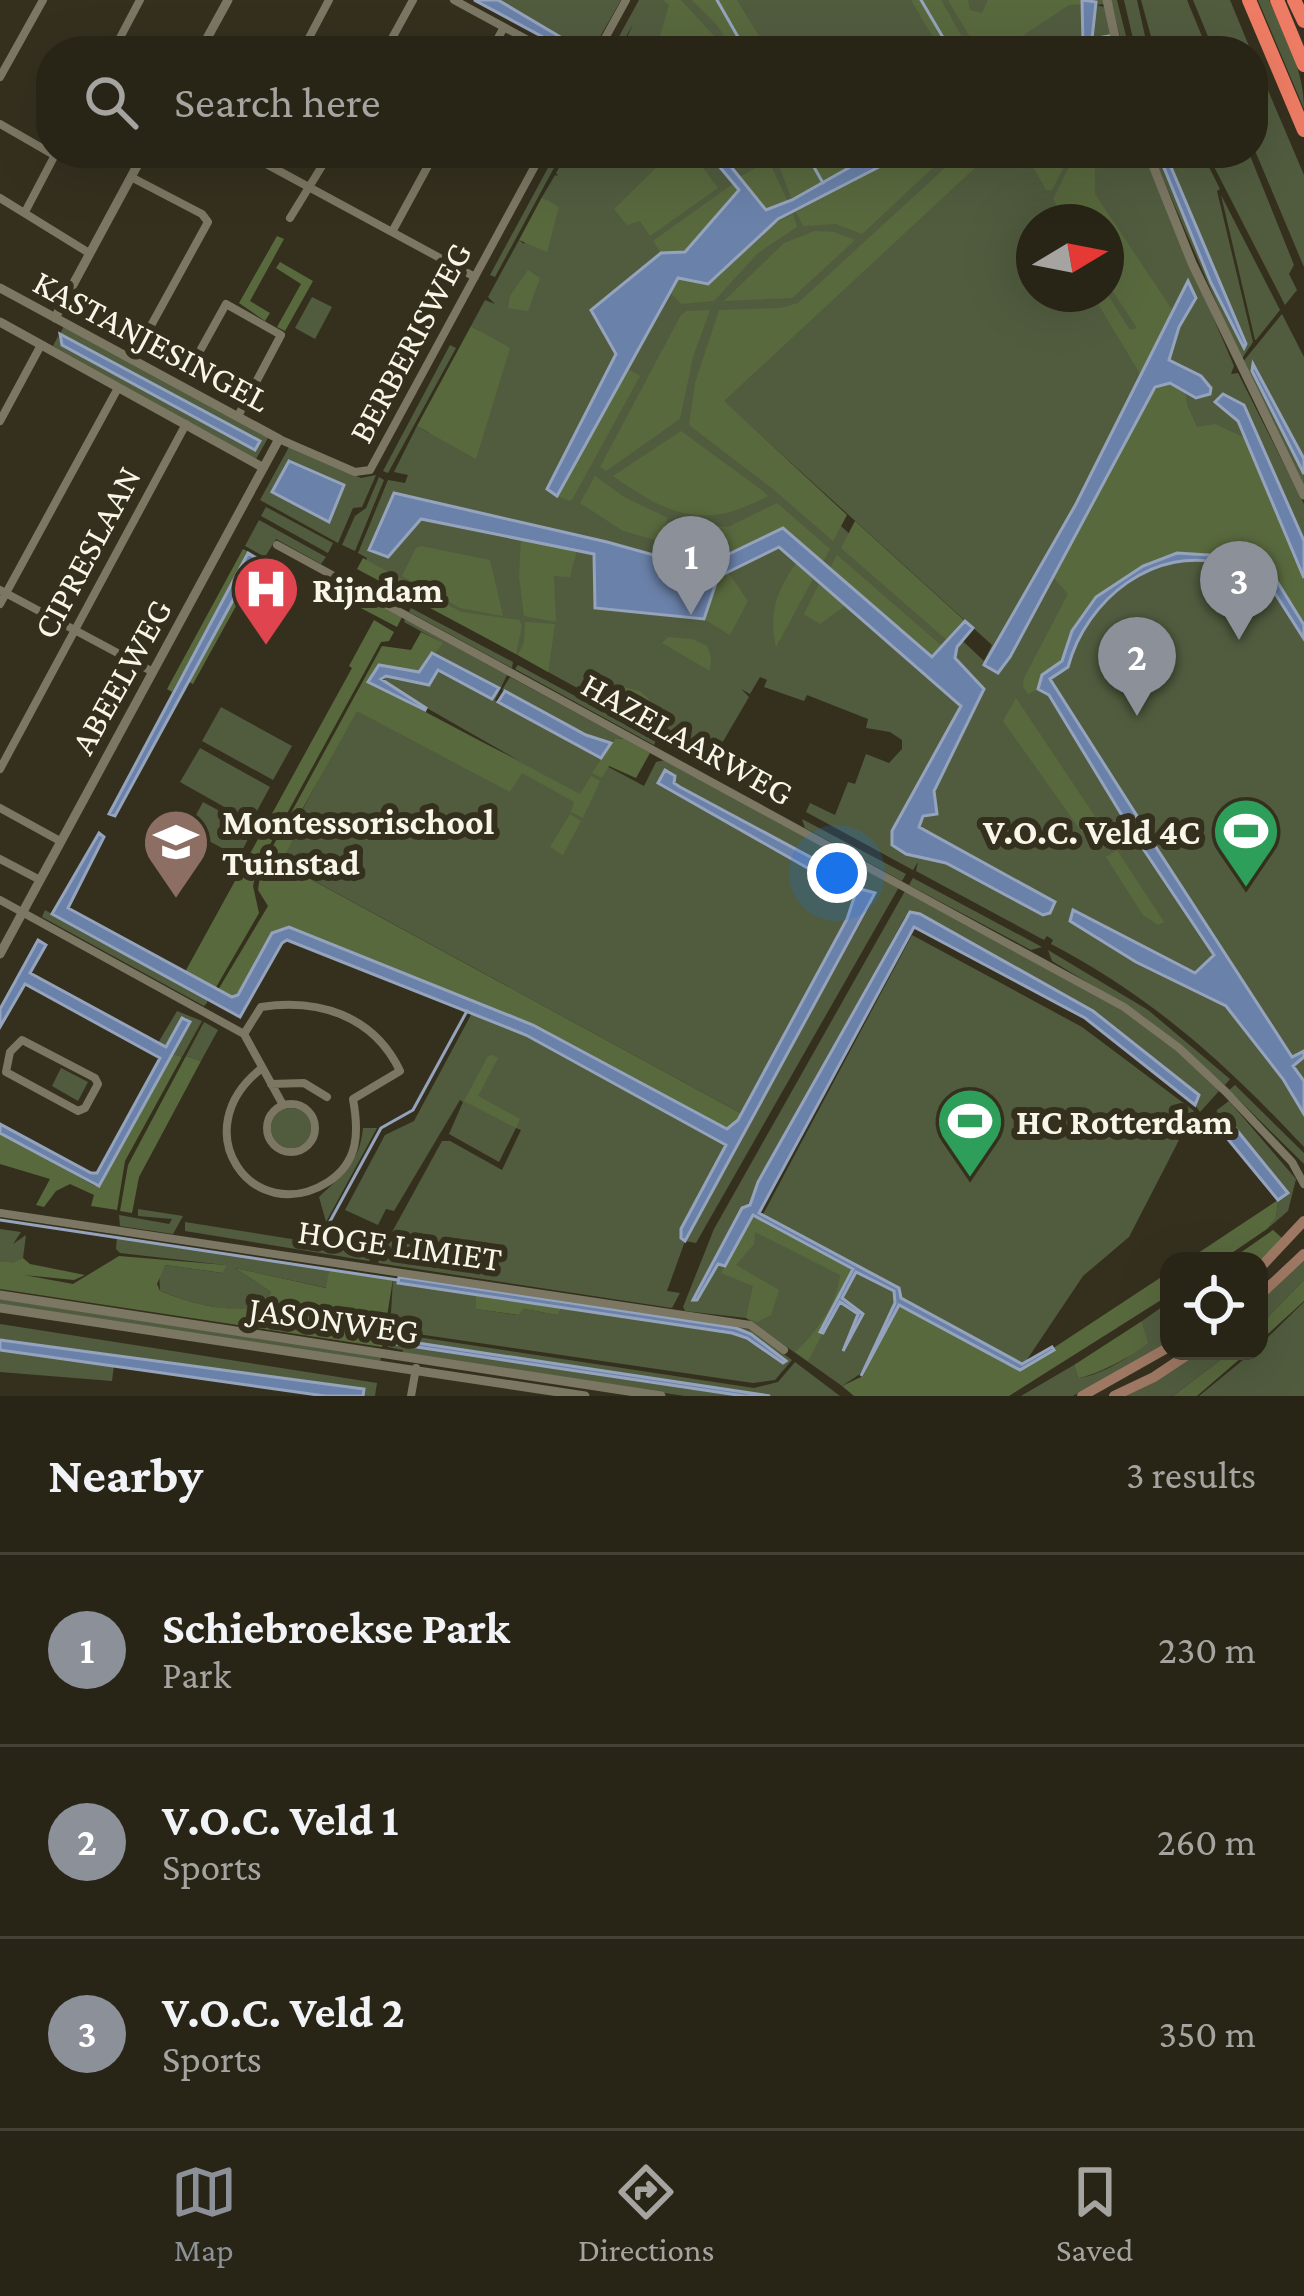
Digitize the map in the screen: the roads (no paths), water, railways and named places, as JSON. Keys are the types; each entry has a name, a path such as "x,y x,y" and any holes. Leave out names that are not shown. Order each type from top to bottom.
{"highway":[{"path":"1249,0 1264,36"},
{"path":"1276,0 1304,65"},
{"path":"1294,0 1304,21"},
{"path":"1268,45 1304,130"}],"main road":[{"path":"1268,1260 1304,1221"},
{"path":"1290,1239 1304,1231"},
{"path":"1268,1288 1304,1255"},
{"path":"1082,1396 1160,1354"},
{"path":"1114,1396 1180,1360"}],"street":[{"path":"0,77 44,0"},
{"path":"120,36 140,0"},
{"path":"208,36 228,0"},
{"path":"310,36 329,0"},
{"path":"393,36 413,0"},
{"path":"454,0 520,36"},
{"path":"606,36 626,0"},
{"path":"1107,0 1115,36"},
{"path":"499,36 504,27"},
{"path":"0,59 19,46"},
{"path":"0,124 36,144"},
{"path":"25,212 48,168"},
{"path":"55,318 135,168"},
{"path":"273,168 475,277"},
{"path":"290,218 321,168"},
{"path":"392,232 427,168"},
{"name":"BERBERISWEG","path":"279,439 366,474 534,168"},
{"path":"1154,168 1229,345 1304,495"},
{"path":"130,177 208,221 133,360"},
{"path":"0,198 89,253"},
{"name":"KASTANJESINGEL","path":"0,288 279,439"},
{"path":"201,349 226,304 281,335 238,416"},
{"name":"KASTANJESINGEL","path":"0,322 262,467"},
{"path":"0,421 41,345"},
{"path":"0,604 118,388"},
{"name":"CIPRESLAAN","path":"0,769 186,424"},
{"name":"ABEELWEG","path":"0,955 4,936 40,880 279,439"},
{"name":"HAZELAARWEG","path":"278,545 1124,1007 1179,1048 1226,1092 1292,1162 1304,1184"},
{"path":"3,591 153,672"},
{"path":"0,808 60,842"},
{"path":"0,859 40,880"},
{"path":"0,900 244,1034 283,1105"},
{"path":"244,1034 261,1007 287,1003 327,1008 351,1018 392,1053 400,1071 352,1099 358,1125 350,1161 337,1176 317,1189 287,1195 257,1186 237,1165 224,1133 227,1113 244,1081 262,1068"},
{"path":"22,1040 95,1078 98,1084 85,1108 78,1111 6,1072 10,1052 22,1040"},
{"path":"0,1046 10,1052"},
{"path":"271,1084 304,1083 327,1097"},
{"path":"283,1105 303,1107 312,1117 314,1132 301,1149 282,1150 268,1133 270,1117 283,1105"},
{"name":"HAZELAARWEG","path":"1292,1162 1304,1168"},
{"name":"HOGE LIMIET","path":"0,1213 750,1325 784,1350"},
{"name":"JASONWEG","path":"0,1295 585,1396"},
{"name":"JASONWEG","path":"0,1308 661,1396"},
{"path":"411,1396 416,1364"}],"water":[{"path":"474,0 498,0 559,36 541,36"},
{"path":"1082,0 1096,2 1092,36 1083,36"},
{"path":"721,168 732,168 766,210 849,168 877,168 778,219 708,284 678,278 557,496 547,489 616,354 591,310 661,253 685,252 739,190"},
{"path":"1164,168 1171,168 1244,348 1211,283"},
{"path":"1188,281 1196,298 1179,327 1169,360 1201,376 1210,394 1196,398 1170,383 1155,387 998,673 984,665 1076,504"},
{"path":"60,334 260,441 255,450 62,345"},
{"path":"1253,364 1304,459 1304,474 1252,371"},
{"path":"1223,394 1244,405 1304,541 1304,578 1238,421 1215,402"},
{"path":"289,461 344,485 329,522 272,492"},
{"path":"394,493 700,568 783,528 932,657 965,621 973,628 957,647 955,658 984,689 934,791 937,814 923,816 919,827 1055,902 1050,913 1043,915 946,863 906,854 892,845 892,831 961,706 779,547 718,577 704,619 595,608 594,554 421,519 388,557 369,550"},
{"path":"1246,544 1255,546 1304,625 1304,639 1248,551 1227,565 1174,562 1150,570 1107,599 1077,642 1068,667 1050,679 1137,816 1126,822 1049,695 1038,689 1042,675 1062,661 1072,631 1096,597 1143,566 1177,553 1225,556"},
{"path":"248,553 256,558 115,816 109,814"},
{"path":"432,653 499,688 492,699 438,670 429,685 381,679 425,710 368,682 379,665 419,672"},
{"path":"505,691 586,735 611,743 601,758 498,702"},
{"path":"665,770 680,787 840,873 857,888 875,893 685,1241 681,1229 726,1145 526,1035 287,940 240,1017 52,914 99,833 104,837 68,908 232,997 238,995 272,933 289,927 533,1025 727,1129 738,1120 847,919 855,895 658,783"},
{"path":"1136,838 1150,838 1292,1057 1304,1051 1293,1066 1304,1081 1304,1114 1226,1006 1136,962 1070,921 1073,910 1195,973 1214,955"},
{"path":"910,912 1093,1011 1199,1095 1195,1105 1085,1018 914,927 759,1213 899,1288 901,1298 1022,1364 1054,1350 1020,1370 899,1305 861,1376 895,1303 894,1291 856,1272 842,1298 863,1314 843,1351 858,1314 840,1302 820,1332 853,1269 753,1215 725,1266 718,1264 693,1300"},
{"path":"38,940 46,945 30,973 166,1047 182,1018 190,1022 99,1186 0,1133 0,1124 97,1173 160,1058 25,984 0,1027 0,1009"},
{"path":"1216,1116 1227,1118 1288,1193 1278,1200 1213,1121"},
{"path":"399,1277 736,1328 786,1361 732,1333 398,1283"},
{"path":"391,1339 770,1396 390,1343"},
{"path":"0,1340 364,1389 363,1396 325,1396 0,1350"}],"waterway":[{"path":"717,0 737,36"},
{"path":"921,0 942,36"},
{"path":"814,168 823,183"},
{"path":"316,1237 328,1225 381,1128 413,1110 467,1011"},
{"path":"0,1220 398,1280"}],"place":[{"name":"Schiebroekse Park","path":"691,615"},
{"name":"V.O.C. Veld 2","path":"1239,640"},
{"name":"Rijndam","path":"266,648"},
{"name":"V.O.C. Veld 1","path":"1137,716"},
{"name":"V.O.C. Veld 4C","path":"1246,890"},
{"name":"Montessorischool Tuinstad","path":"176,901"},
{"name":"HC Rotterdam","path":"970,1180"}]}
